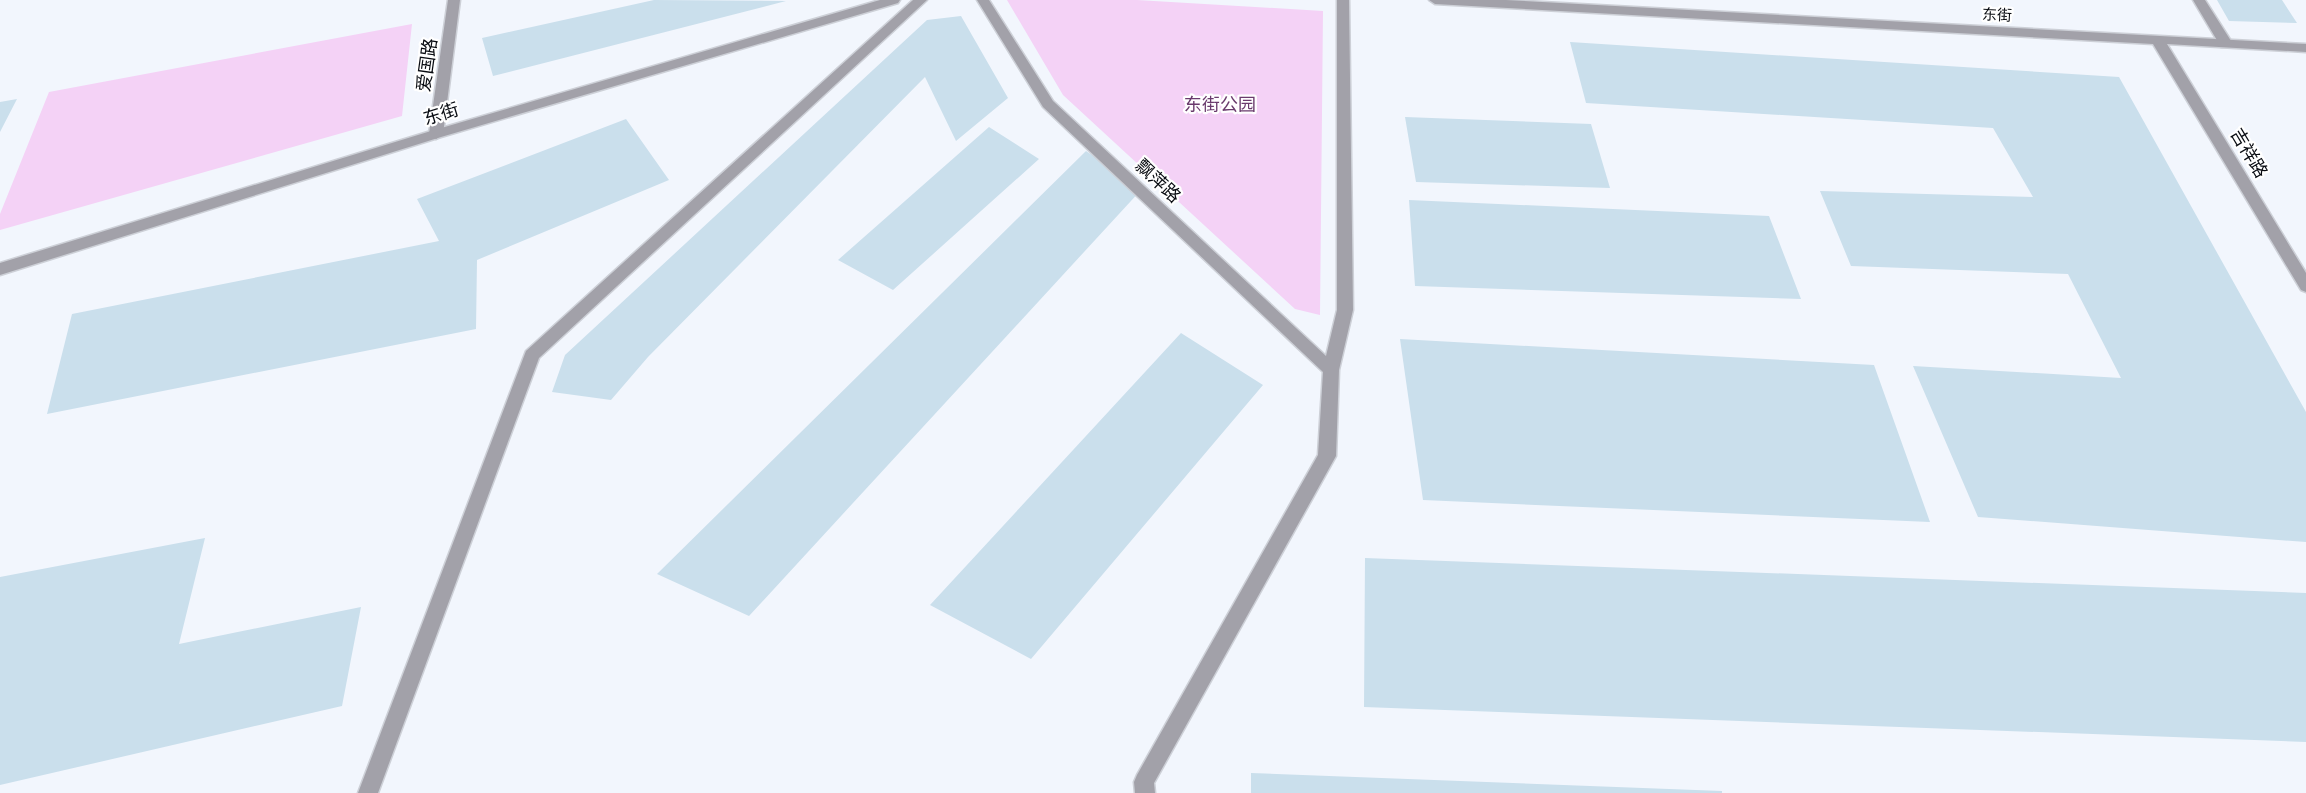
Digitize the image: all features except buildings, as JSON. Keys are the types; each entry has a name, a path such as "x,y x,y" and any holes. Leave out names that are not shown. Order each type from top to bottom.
{"street":[{"name":"爱国路","path":"436,134 454,0"},
{"name":"东街","path":"0,268 436,134 894,0"},
{"path":"368,793 532,355 921,0"},
{"name":"飘萍路","path":"983,0 1048,104 1331,370"},
{"path":"1144,793 1144,782 1327,456 1331,370 1345,310 1343,0"},
{"name":"东街","path":"1435,0 2306,48"},
{"path":"2199,0 2226,44"},
{"name":"吉祥路","path":"2158,41 2306,286"}],"green space":[{"name":"东街公园","path":"1007,0 1137,0 1323,11 1320,315 1295,309 1063,95"},
{"path":"412,24 402,116 0,230 0,214 49,92"}]}
